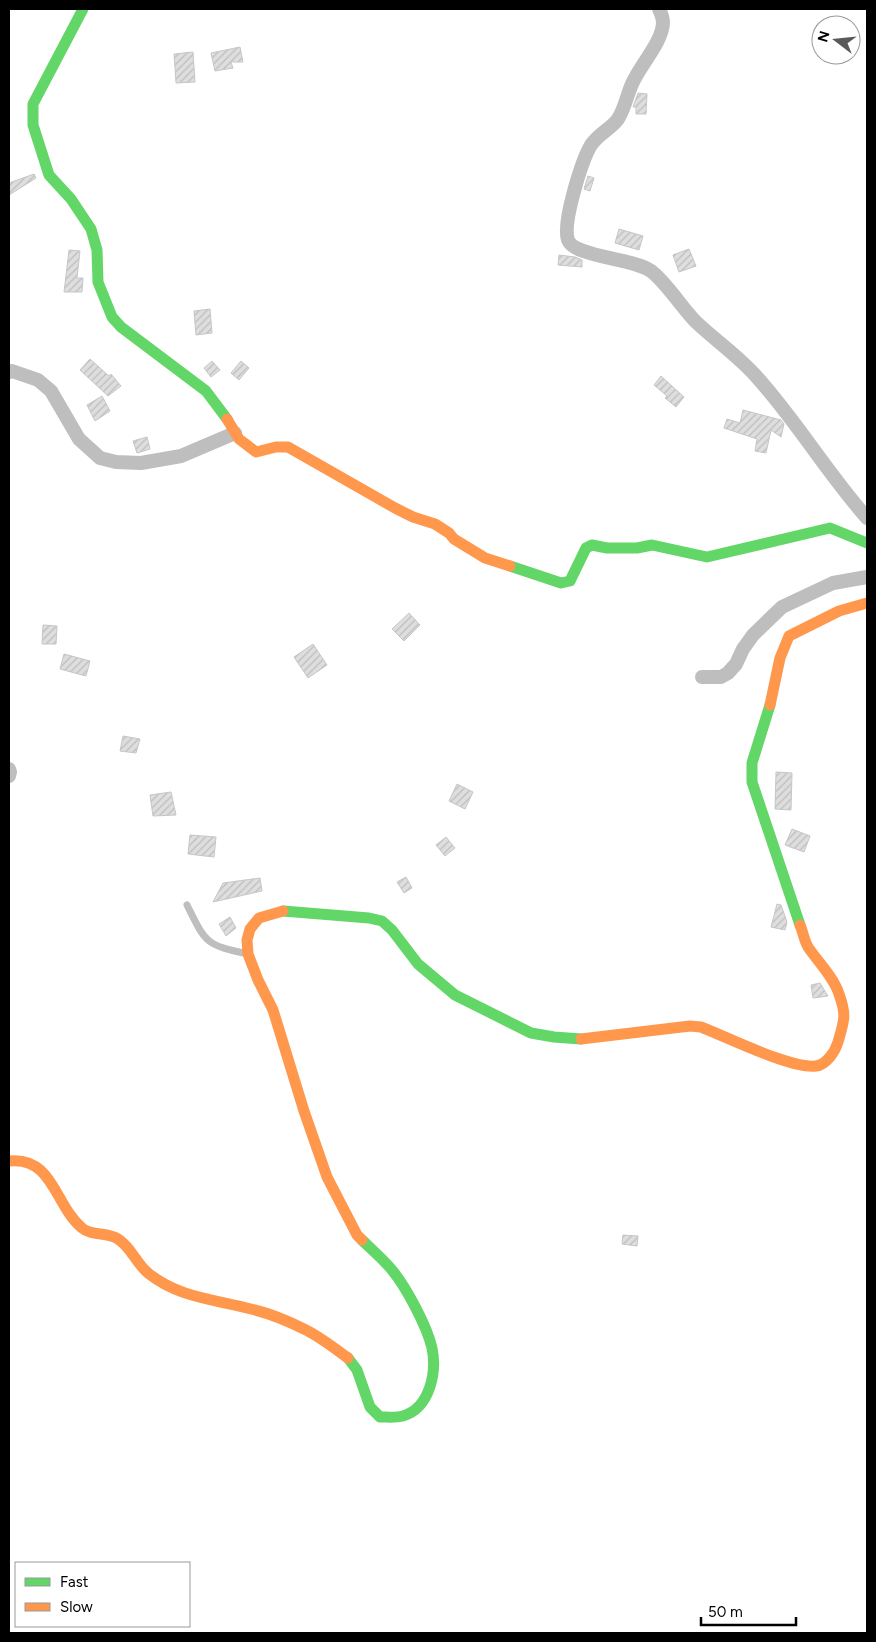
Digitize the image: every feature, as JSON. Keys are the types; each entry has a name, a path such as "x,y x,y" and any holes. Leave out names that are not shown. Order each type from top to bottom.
{"street":[{"path":"83,9 33,104 33,125 49,175 71,199 91,229 97,250 98,282 112,317 121,328 206,391 219,407 239,439 256,452 276,447 288,447 396,508 435,524 454,539 485,558 561,583 570,581 586,548 592,545 607,548 637,548 652,545 707,557 830,528 867,542"},
{"path":"659,9 663,22 658,37 632,83 621,113 617,120 600,133 591,146 577,177 567,227 569,244 584,252 642,266 652,272 695,321 754,373 848,497 867,518"},
{"path":"9,372 12,371 38,380 51,391 79,439 100,458 116,462 142,463 181,456 235,432"},
{"path":"702,677 721,676 728,673 736,664 742,649 753,635 782,607 833,583 867,577"},
{"path":"9,1160 18,1160 34,1165 43,1171 72,1218 84,1230 111,1235 119,1239 147,1272 167,1285 194,1296 252,1309 305,1330 348,1358 357,1370 370,1408 380,1417 403,1416 417,1408 428,1395 432,1377 432,1349 421,1318 392,1270 357,1235 327,1177 304,1111 273,1010 248,954 247,940 250,930 259,918 280,911 301,911 382,921 392,930 418,964 455,995 531,1032 554,1038 579,1039 690,1026 701,1028 788,1062 806,1066 818,1066 829,1058 836,1048 845,1017 840,993 804,938 755,794 752,782 752,763 769,712 780,658 789,636 839,612 867,603"},
{"path":"9,769 9,776"}],"lane":[{"path":"187,905 204,937 214,945 248,954"}],"building":[{"path":"240,47 243,62 231,62 233,68 215,71 211,53"},
{"path":"193,52 195,82 176,83 174,54"},
{"path":"638,93 647,94 646,114 636,114 636,107 633,107"},
{"path":"34,174 36,178 9,195 9,183"},
{"path":"588,176 594,178 590,191 584,189"},
{"path":"619,229 643,236 639,250 615,243"},
{"path":"689,249 696,266 679,272 673,255"},
{"path":"69,250 80,251 77,278 83,278 82,292 64,292"},
{"path":"559,255 582,260 582,267 558,265"},
{"path":"210,309 212,333 196,335 194,311"},
{"path":"90,359 109,376 111,374 121,386 108,396 80,370"},
{"path":"212,361 220,370 211,377 204,368"},
{"path":"241,361 249,368 239,380 231,373"},
{"path":"661,376 684,397 676,407 654,385"},
{"path":"102,396 110,411 95,421 87,405"},
{"path":"743,410 781,420 784,424 781,437 771,430 766,453 755,451 757,439 724,428 727,419 740,423"},
{"path":"147,437 150,449 137,453 133,441"},
{"path":"409,613 420,625 404,641 392,629"},
{"path":"43,625 57,626 56,644 42,644"},
{"path":"313,644 327,665 308,678 294,657"},
{"path":"64,654 90,661 86,676 60,669"},
{"path":"123,736 140,739 136,753 120,751"},
{"path":"776,772 792,773 791,810 775,809"},
{"path":"457,784 473,792 465,809 449,801"},
{"path":"171,792 176,815 153,816 150,795"},
{"path":"792,829 810,836 804,852 785,845"},
{"path":"190,835 216,837 214,857 188,854"},
{"path":"446,837 455,848 445,856 436,845"},
{"path":"406,877 412,888 404,893 397,882"},
{"path":"260,878 262,891 213,902 223,883"},
{"path":"777,904 781,905 787,922 785,930 771,927"},
{"path":"230,917 236,928 226,936 219,924"},
{"path":"820,983 828,996 813,998 811,985"},
{"path":"623,1235 638,1236 637,1246 622,1244"}],"traffic: fast":[{"path":"83,9 33,104 33,125 49,175 71,199 91,229 97,250 98,282 112,317 121,327 206,391 227,419"},
{"path":"510,566 561,583 570,581 586,548 592,545 607,548 637,548 652,545 707,557 830,528 867,543"},
{"path":"770,705 752,763 752,782 800,925"},
{"path":"283,911 369,918 382,921 392,930 418,964 455,995 531,1033 581,1039"},
{"path":"348,1358 357,1370 370,1407 380,1417 400,1417 412,1412 420,1405 430,1388 433,1368 432,1348 421,1318 398,1277 362,1240"}],"traffic: slow":[{"path":"227,419 239,439 256,452 276,447 288,447 395,508 413,517 435,524 449,533 454,539 485,558 510,566"},
{"path":"770,705 780,658 789,636 839,611 867,603"},
{"path":"283,911 259,918 250,929 247,940 248,954 273,1010 304,1111 327,1177 357,1235 362,1240"},
{"path":"581,1039 690,1026 701,1027 775,1058 805,1066 820,1065 830,1057 837,1046 844,1013 836,987 805,942 800,925"},
{"path":"9,1161 24,1162 35,1166 52,1184 65,1208 82,1228 90,1232 109,1235 123,1242 148,1273 172,1288 197,1297 258,1311 285,1320 315,1335 348,1358"}]}
